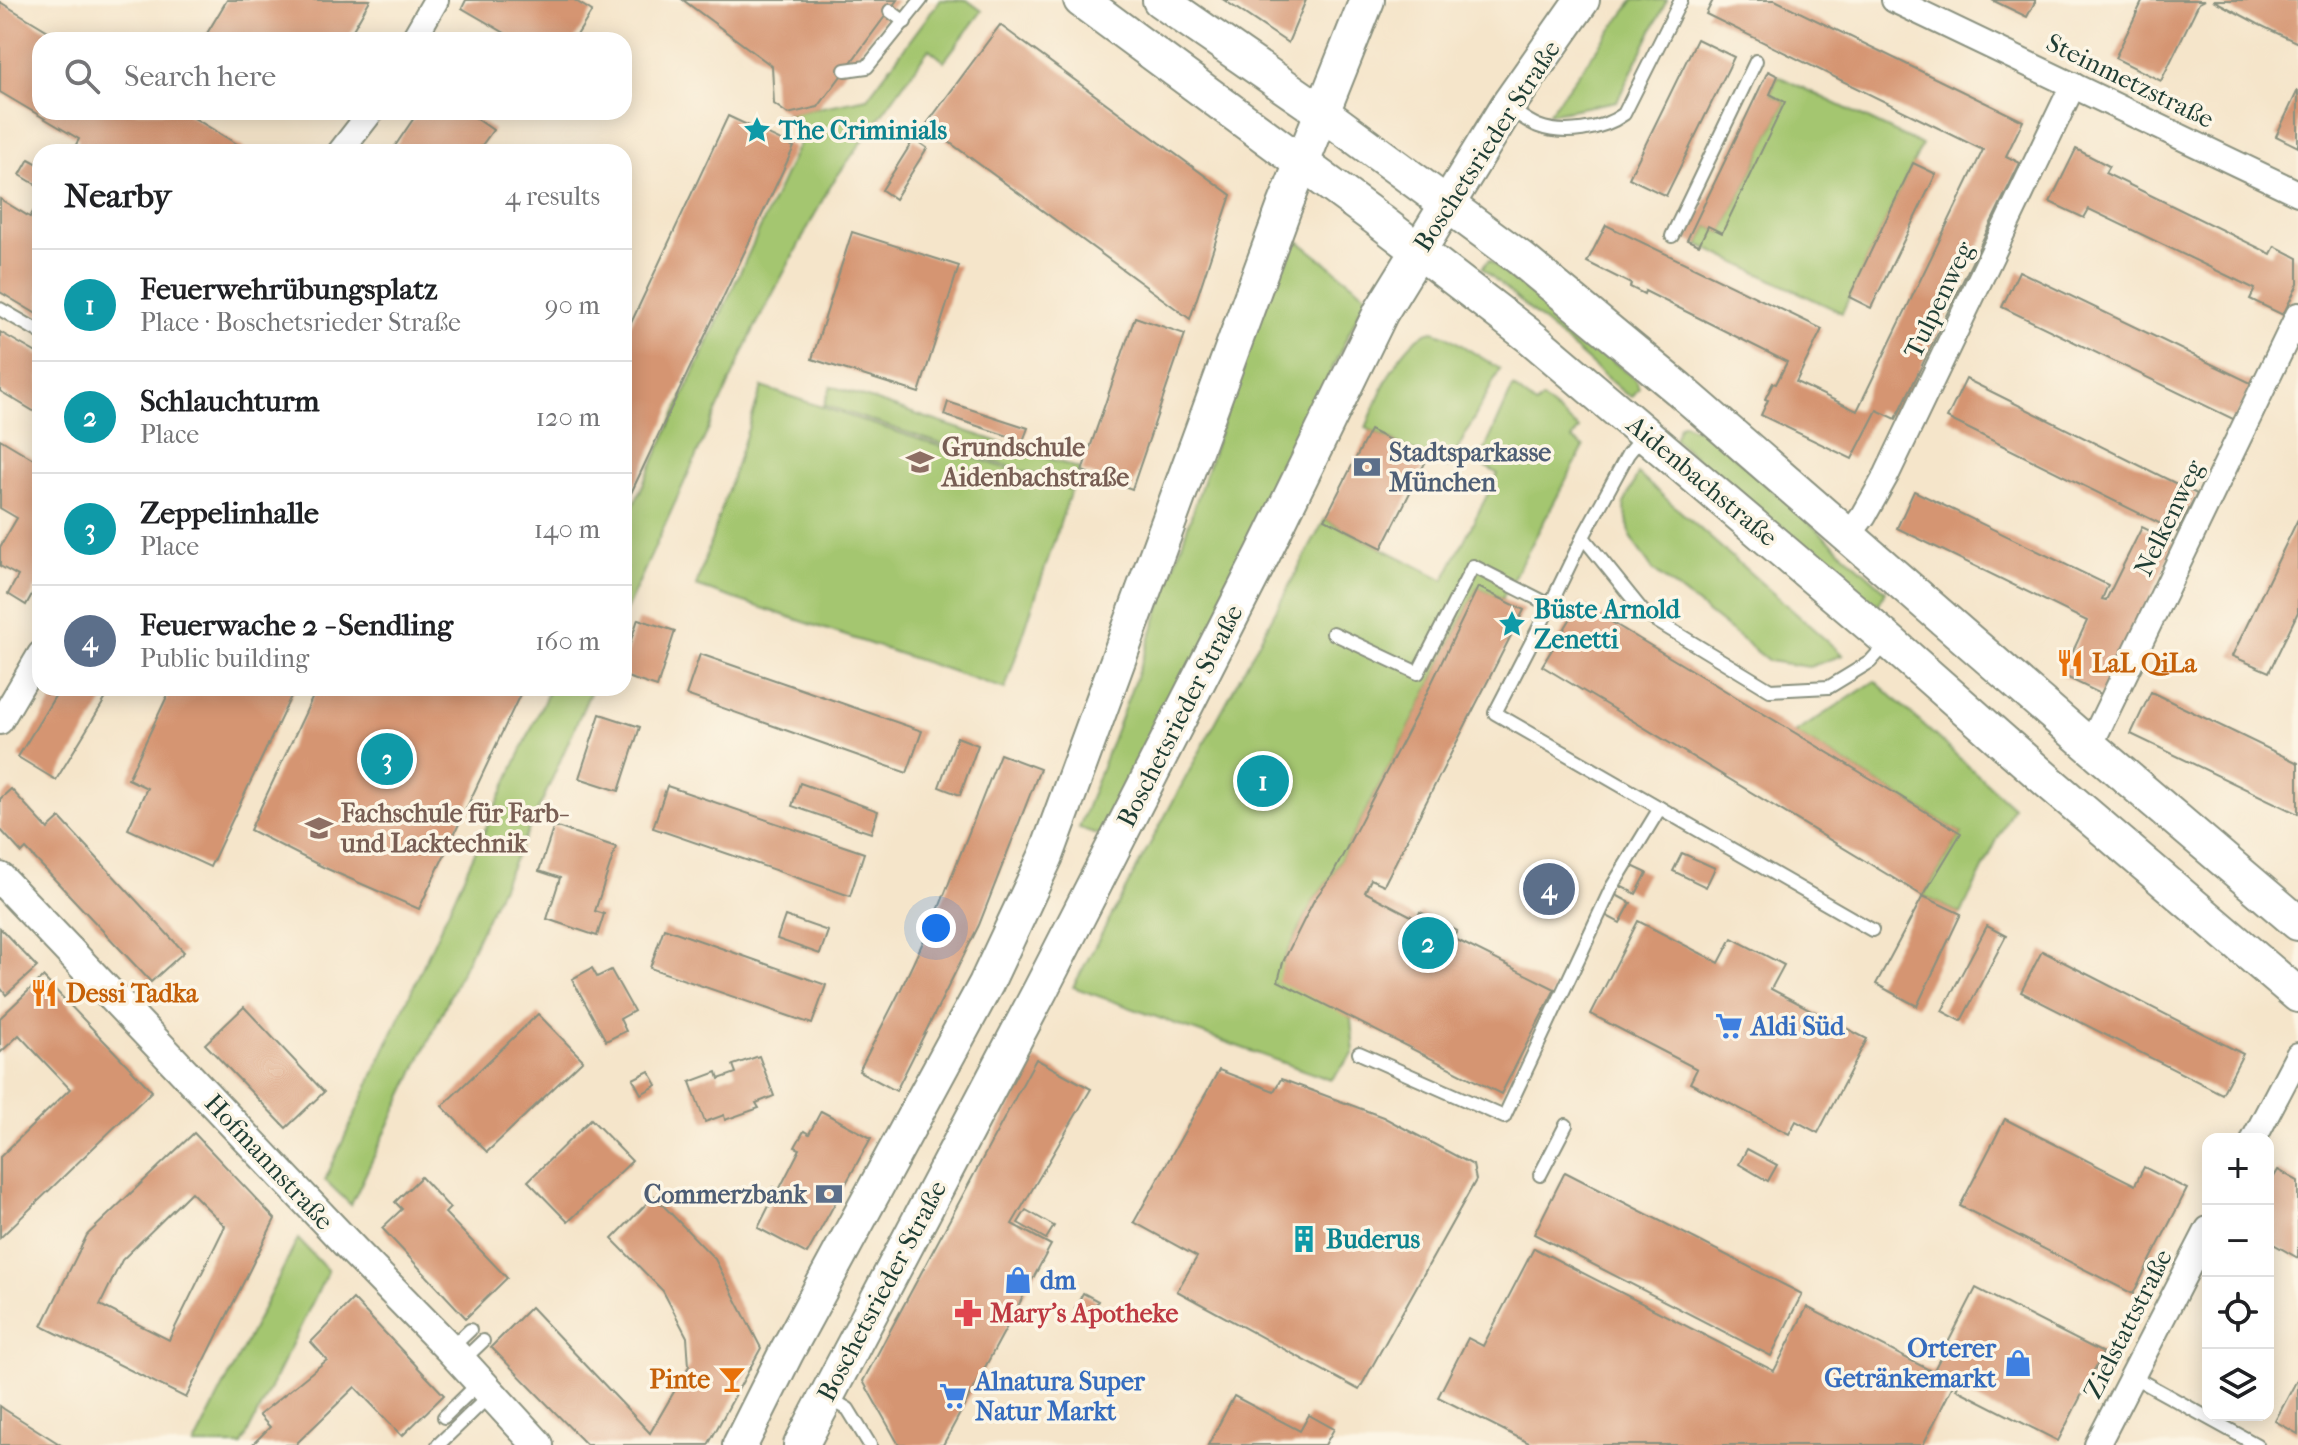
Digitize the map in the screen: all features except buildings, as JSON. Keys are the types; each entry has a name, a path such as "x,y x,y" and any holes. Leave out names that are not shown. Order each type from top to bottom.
{"main road":[{"name":"Aidenbachstraße","path":"1081,0 1532,338 1889,641 2298,995"},
{"name":"Aidenbachstraße","path":"1160,0 1323,113 1520,258 1679,389 2298,923"},
{"name":"Boschetsrieder Straße","path":"740,1445 786,1353 986,984 1046,856 1284,208 1367,0"},
{"name":"Boschetsrieder Straße","path":"801,1445 1062,947 1263,554 1381,312 1507,107 1582,0"},
{"path":"1645,432 1679,389"},
{"path":"1889,641 1923,602"}],"street":[{"path":"418,32 436,0"},
{"name":"Steinmetzstraße","path":"1894,0 2298,193"},
{"name":"Tulpenweg","path":"1848,536 1887,474 2073,85"},
{"path":"346,144 365,120"},
{"name":"Nelkenweg","path":"2090,746 2298,315"},
{"path":"0,722 32,668"},
{"name":"Hofmannstraße","path":"0,878 354,1251 470,1363 538,1445"},
{"path":"2257,1133 2298,1055"},
{"name":"Zielstattstraße","path":"2097,1445 2202,1241"}],"lane":[{"path":"845,70 867,67 921,0"},
{"path":"1507,107 1537,125 1555,130 1611,123 1624,114 1681,0"},
{"path":"890,11 905,22"},
{"path":"1672,236 1756,61"},
{"path":"0,309 32,327"},
{"path":"1645,432 1628,454 1583,537 1495,713 1872,930"},
{"path":"1583,537 1645,614 1770,690 1829,687 1870,662 1889,641"},
{"path":"1333,633 1418,673 1473,566 1550,605"},
{"path":"1359,1053 1504,1117 1612,887 1660,808"},
{"path":"1540,1175 1566,1125"},
{"path":"444,1417 483,1341"},
{"path":"438,1445 470,1363"},
{"path":"2132,1376 2257,1445"},
{"path":"827,1397 848,1409 870,1445"}],"green space":[{"path":"940,0 967,0 982,11 944,61 929,49 830,186 753,331 632,597 632,509 806,128 788,114 867,98"},
{"path":"1634,0 1667,0 1617,101 1548,114"},
{"path":"1778,76 1922,145 1842,313 1699,245 1708,226 1722,233 1785,102 1770,94"},
{"path":"1287,232 1367,295 1316,403 1300,448 1109,838 1079,828 1145,653"},
{"path":"1489,260 1636,380 1639,388 1632,397 1482,268"},
{"path":"1433,331 1445,335 1500,369 1448,468 1366,428 1400,357 1421,336"},
{"path":"831,386 1080,469 1074,488 824,405"},
{"path":"762,387 1071,490 1005,689 696,586"},
{"path":"1513,387 1536,405 1542,399 1579,429 1572,439 1584,447 1502,599 1478,587 1418,711 1332,876 1314,900 1283,962 1351,1018 1354,1053 1331,1080 1073,987 1325,519 1444,580 1498,474 1479,463"},
{"path":"1684,423 1693,428 1700,426 1886,591 1878,605 1869,607 1674,439 1679,426"},
{"path":"1638,474 1843,655 1809,667 1769,661 1653,570 1631,538 1624,504"},
{"path":"1875,681 2013,807 1961,914 1923,896 1961,833 1795,733"},
{"path":"546,696 588,696 545,795 351,1205 325,1180"},
{"path":"298,1239 328,1271 242,1445 194,1445"}],"place":[{"name":"The Criminials","path":"757,130"},
{"name":"Grundschule Aidenbachstraße","path":"920,462"},
{"name":"Stadtsparkasse München","path":"1367,467"},
{"name":"Büste Arnold Zenetti","path":"1512,624"},
{"name":"LaL QiLa","path":"2070,663"},
{"name":"Zeppelinhalle","path":"387,759"},
{"name":"Feuerwehrübungsplatz","path":"1263,781"},
{"name":"Fachschule für Farb- und Lacktechnik","path":"319,828"},
{"name":"Feuerwache 2 - Sendling","path":"1549,889"},
{"name":"Schlauchturm","path":"1428,943"},
{"name":"Dessi Tadka","path":"44,993"},
{"name":"Aldi Süd","path":"1729,1026"},
{"name":"Commerzbank","path":"829,1194"},
{"name":"Buderus","path":"1304,1239"},
{"name":"dm","path":"1018,1280"},
{"name":"Mary's Apotheke","path":"968,1313"},
{"name":"Orterer Getränkemarkt","path":"2018,1363"},
{"name":"Pinte","path":"732,1379"},
{"name":"Alnatura Super Natur Markt","path":"953,1396"}]}
